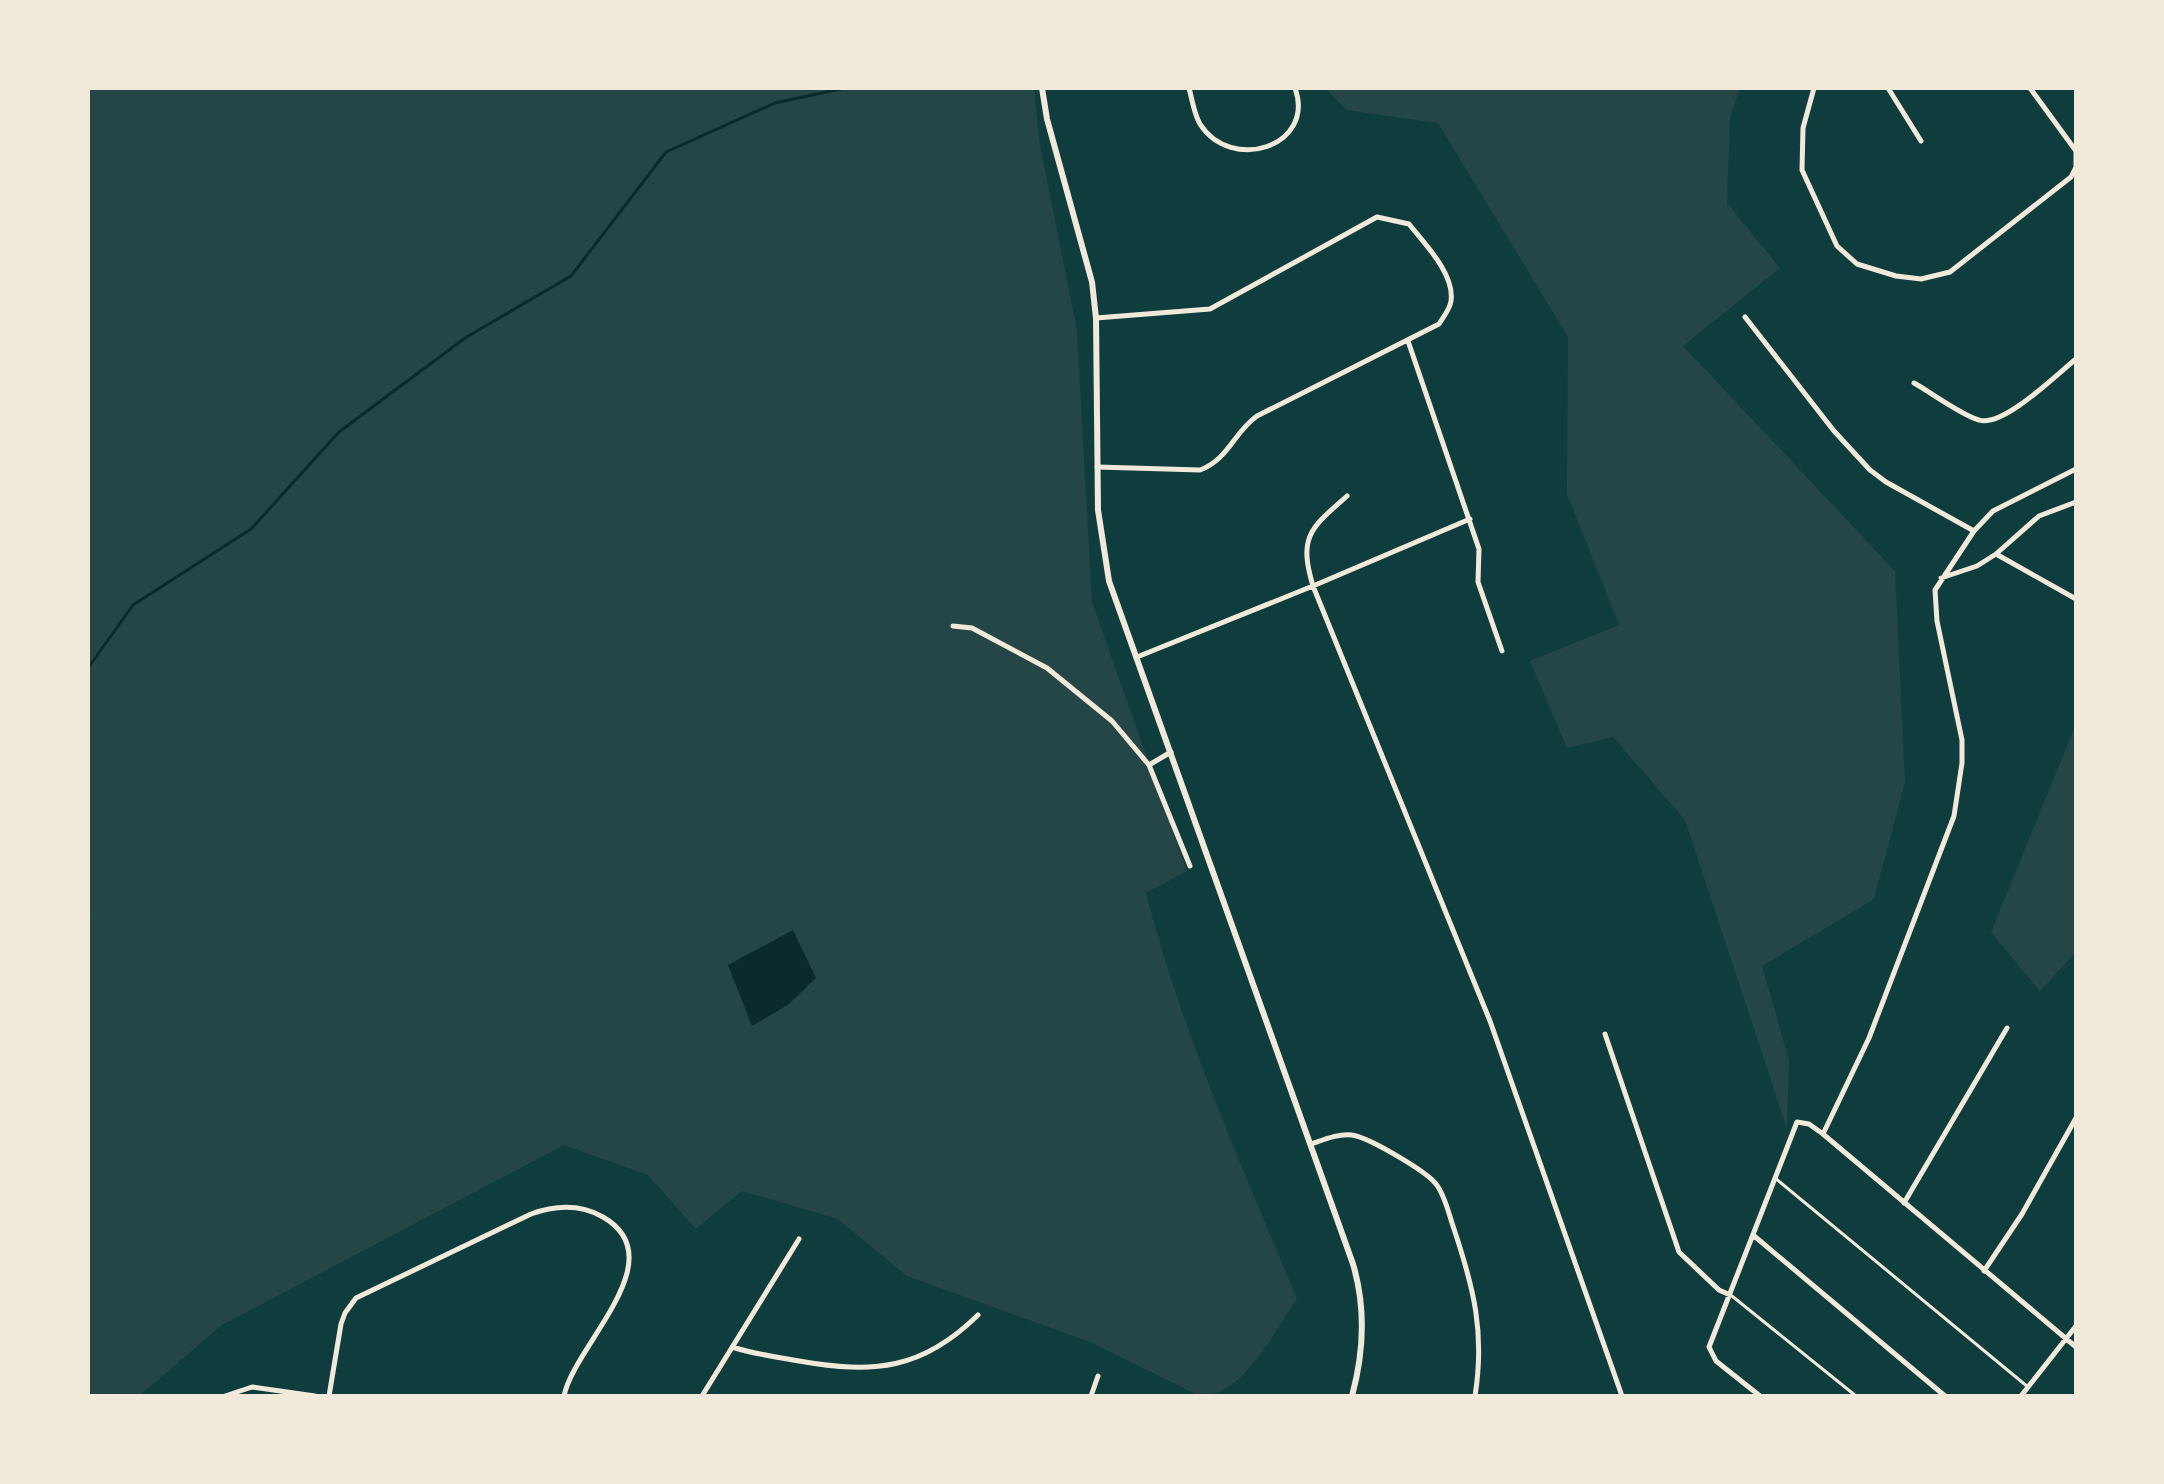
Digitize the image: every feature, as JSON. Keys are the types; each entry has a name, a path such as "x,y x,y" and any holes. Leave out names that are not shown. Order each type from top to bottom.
{"street":[{"path":"1042,88 1047,119 1092,282 1096,318 1098,510 1109,581 1359,1285 1362,1339 1352,1396"},
{"path":"1189,88 1198,121 1207,133 1227,147 1253,151 1265,149 1289,132 1298,109 1295,88"},
{"path":"1814,88 1803,128 1802,170 1837,246 1857,264 1896,276 1921,279 1950,272 2071,177 2076,167 2076,151 2030,88"},
{"path":"1888,88 1921,141"},
{"path":"1096,318 1210,309 1377,217 1409,224 1444,274 1452,291 1451,305 1439,324 1257,416 1243,426 1224,456 1213,465 1200,470 1097,467"},
{"path":"1745,317 1834,431 1870,470 1974,531"},
{"path":"1408,341 1470,519 1479,549 1478,582 1502,651"},
{"path":"1914,383 1980,421 1993,420 2009,412 2076,359"},
{"path":"1823,1134 1869,1038 1954,816 1962,763 1962,740 1937,621 1935,590 1974,531 1993,511 2076,469"},
{"path":"1347,496 1315,524 1308,539 1305,559 1313,586 1490,1021 1622,1396"},
{"path":"1940,579 1977,566 1996,554 2039,516 2076,502"},
{"path":"1137,657 1470,519"},
{"path":"1996,554 2076,599"},
{"path":"953,626 983,632 1047,668 1112,721 1149,765 1190,866"},
{"path":"1149,765 1171,752"},
{"path":"1904,1203 2007,1028"},
{"path":"1605,1034 1679,1252 1719,1290 1730,1295"},
{"path":"1984,1271 2022,1214 2076,1118"},
{"path":"1760,1396 1716,1361 1709,1347 1797,1122 1809,1124 1823,1134 2076,1347"},
{"path":"1311,1144 1341,1135 1358,1136 1412,1165 1436,1183 1469,1273 1477,1306 1480,1348 1475,1396"},
{"path":"329,1396 341,1324 356,1298 531,1214 561,1206 590,1211 614,1225 626,1240 630,1259 625,1284 573,1370 564,1396"},
{"path":"1753,1235 1945,1396"},
{"path":"702,1396 799,1239"},
{"path":"732,1347 836,1367 882,1367 937,1348 978,1315"},
{"path":"2021,1396 2076,1326"},
{"path":"1091,1396 1098,1376"},
{"path":"225,1396 252,1387 315,1396"}],"lane":[{"path":"1775,1178 2028,1387"},
{"path":"1730,1295 1856,1396"}],"shaded area":[{"path":"88,88 1034,88 1039,140 1077,331 1092,602 1187,871 1146,893 1195,1048 1297,1299 1244,1374 1216,1393 1200,1396 1090,1342 907,1276 838,1219 742,1191 696,1229 648,1175 564,1145 222,1325 139,1396 88,1396 88,918 91,912 88,912"},
{"path":"1325,88 1740,88 1730,117 1727,203 1780,268 1683,346 1895,571 1905,782 1874,899 1762,966 1789,1060 1787,1129 1685,820 1613,737 1567,748 1530,661 1619,625 1567,494 1568,337 1438,123 1347,110"},
{"path":"2076,724 2076,952 2040,991 1991,932"},
{"path":"793,930 816,978 789,1004 752,1026 728,965"}],"waterway":[{"path":"88,668 133,605 251,529 339,432 465,338 571,276 666,152 775,103 845,88"}]}
